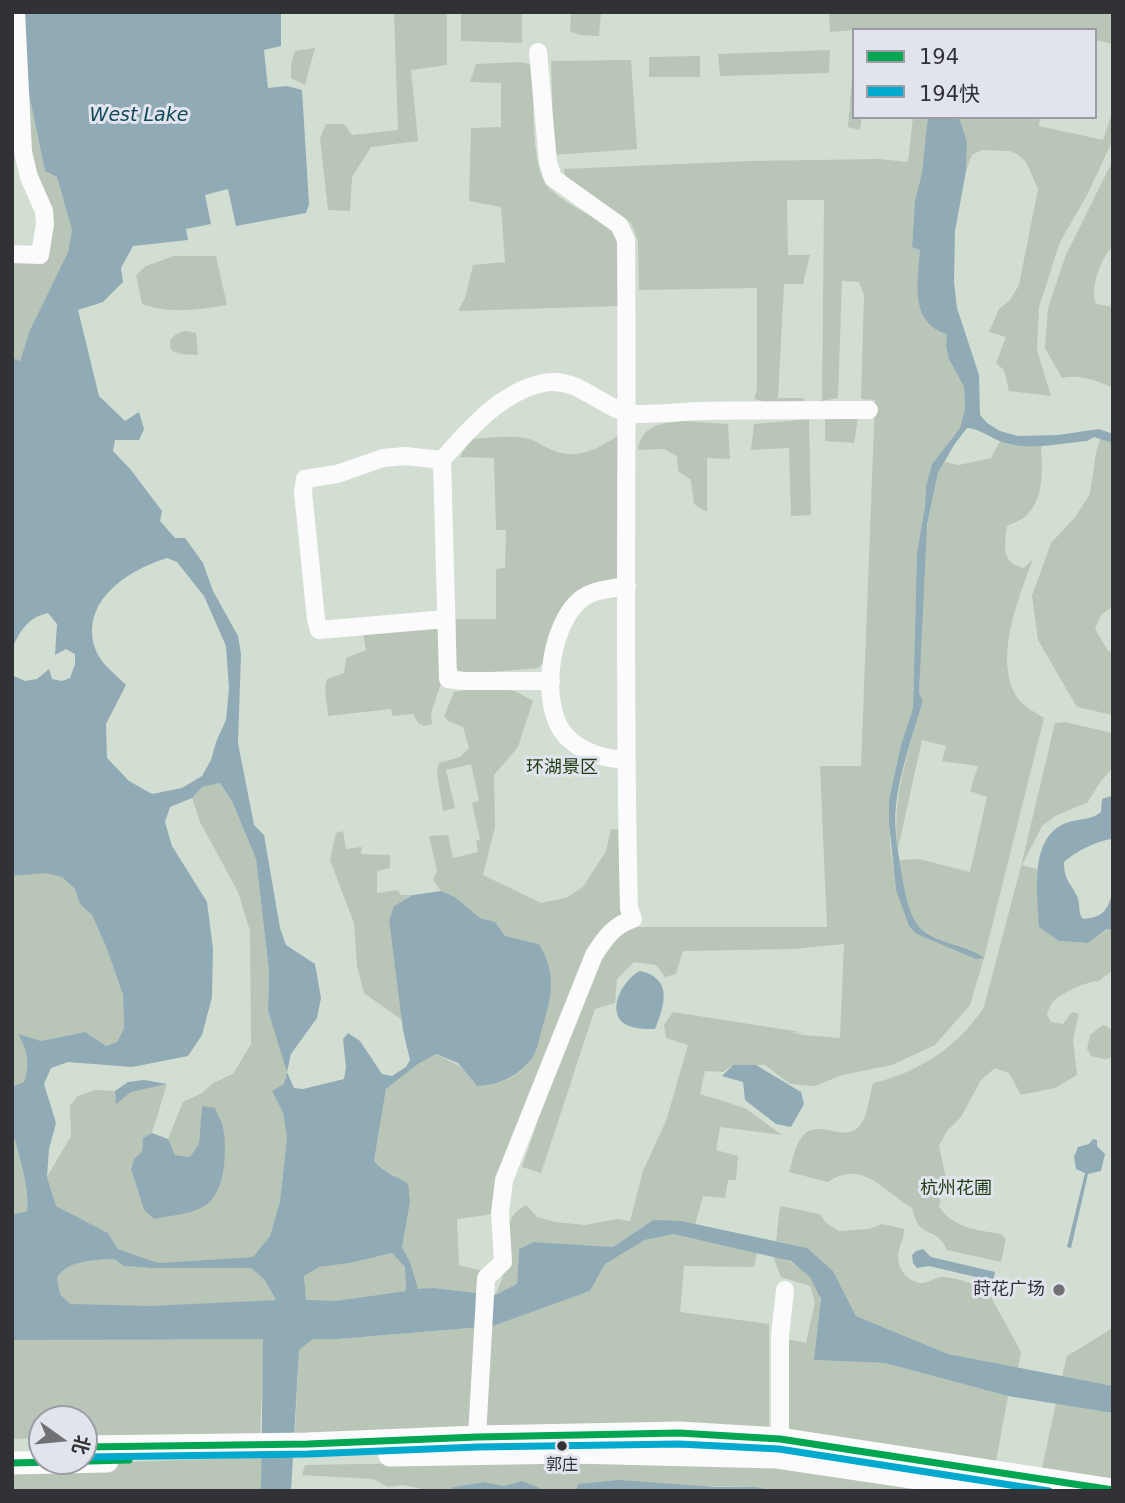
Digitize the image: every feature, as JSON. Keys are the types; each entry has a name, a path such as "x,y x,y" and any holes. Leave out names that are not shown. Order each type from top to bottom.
{"main road":[{"path":"308,1450 477,1437 679,1433 780,1439 1113,1490"},
{"path":"98,1447 777,1457 1006,1491"},
{"path":"12,1463 231,1451"}],"street":[{"path":"12,254 40,255 45,224 44,211 29,177 23,152 16,12"},
{"path":"477,1437 486,1278 503,1262 500,1213 504,1180 589,967 604,939 619,923 633,919 629,908 625,760 628,413 626,240 619,225 553,178 548,162 538,52"},
{"path":"551,681 448,679 442,460 488,413 527,388 545,382 576,386 628,413 869,410"},
{"path":"442,460 405,456 383,458 337,474 305,479 303,492 319,630 446,619"},
{"path":"625,760 594,755 565,734 557,718 551,693 551,663 558,634 570,611 581,598 596,591 627,586"},
{"path":"780,1439 780,1336 785,1290"}],"green space":[{"name":"环湖景区","path":"12,12 1113,12 1113,1491 12,1491"},
{"path":"394,12 447,12 447,65 411,70 418,141 371,147 352,177 350,211 328,210 320,138 326,124 344,124 352,135 398,130"},
{"path":"461,12 522,12 522,43 461,41"},
{"path":"571,12 601,12 599,36 580,35 570,31"},
{"path":"829,12 1095,12 1113,15 1113,44 1097,40 1097,28 852,28 852,30 830,32"},
{"path":"315,48 305,85 291,78 295,51"},
{"path":"830,50 829,73 720,76 718,54"},
{"path":"700,56 700,77 649,77 649,57"},
{"path":"631,60 637,149 554,155 551,61"},
{"path":"522,62 533,65 534,129 542,177 554,193 619,235 618,306 458,311 465,298 473,265 505,262 501,207 469,201 471,128 501,127 501,83 470,82 476,64"},
{"path":"852,78 852,119 862,119 860,130 848,127"},
{"path":"27,84 45,171 57,177 72,230 68,252 30,330 20,361 12,358 12,260 43,264 50,250 52,233 46,195 29,153"},
{"path":"1113,110 1113,140 1087,195 1060,242 1039,307 1037,350 1051,396 1009,391 1004,370 996,363 1006,337 989,332 999,309 1010,300 1019,285 1038,189 1026,162 1009,151 982,150 972,155 966,171 967,142 960,119 1040,119 1039,126 1103,140"},
{"path":"913,119 929,119 922,173 915,200 912,247 920,249 947,334 949,359 964,387 965,409 960,428 932,464 926,486 917,552 913,708 889,798 890,843 896,890 917,934 977,952 939,939 920,929 909,906 900,860 919,859 970,872 987,797 970,791 978,766 942,761 946,746 922,740 898,849 896,830 899,792 923,701 919,693 924,542 938,473 945,462 959,465 991,458 1000,441 1011,445 1041,445 1041,482 1037,500 1027,515 1007,526 1005,546 1008,558 1016,566 1024,568 1033,559 1010,631 1008,670 1012,687 1021,702 1044,718 970,1005 935,1045 892,1065 842,1075 815,1086 790,1084 765,1065 733,1065 723,1072 705,1071 700,1094 745,1108 782,1135 720,1127 716,1150 738,1156 736,1180 728,1180 725,1198 703,1196 695,1225 653,1220 613,1247 534,1242 519,1249 517,1284 495,1295 502,1280 508,1252 509,1222 516,1212 526,1205 537,1217 555,1222 585,1225 618,1219 630,1221 643,1171 666,1121 688,1045 666,1038 664,1025 673,1012 806,1033 789,1032 804,1035 840,1038 844,944 793,949 683,951 676,974 665,977 656,965 634,962 617,979 615,1003 595,1009 541,1173 522,1167 556,1067 600,956 623,927 827,927 820,766 861,766 875,400 861,399 864,295 859,282 842,281 838,398 822,401 824,200 787,200 788,255 810,255 803,284 784,284 778,398 804,398 803,405 770,403 754,399 757,389 757,288 639,290 638,241 631,223 566,180 564,169 750,161 879,159 908,162"},
{"path":"1113,160 1113,246 1095,282 1094,298 1096,304 1113,307 1113,388 1088,378 1062,378 1045,348 1048,308 1066,255"},
{"path":"174,256 216,256 227,305 174,310 142,304 136,275 146,266"},
{"path":"185,331 196,333 198,355 172,351 172,338"},
{"path":"858,418 854,443 825,441 825,419"},
{"path":"809,419 811,515 791,516 789,448 751,450 754,424"},
{"path":"683,421 728,424 730,459 707,458 707,512 694,504 691,480 678,471 677,456 664,449 638,450 643,435 648,430 660,424"},
{"path":"621,433 619,578 584,589 565,604 544,662 538,668 465,674 458,671 453,660 456,619 496,619 496,569 505,568 506,530 496,530 494,458 460,457 471,439 526,438 557,452 577,454 600,446"},
{"path":"1101,436 1113,439 1113,606 1101,615 1095,629 1108,651 1113,652 1113,715 1077,707 1038,640 1032,596 1051,543 1076,516 1090,494"},
{"path":"442,626 444,675 431,713 432,724 419,724 413,714 392,716 391,709 328,716 325,687 327,679 344,673 346,658 366,650 363,632"},
{"path":"481,687 515,691 533,701 518,747 494,775 495,827 483,875 541,903 566,898 583,887 606,851 611,829 618,829 622,912 592,951 494,1214 457,1219 459,1265 482,1271 478,1293 434,1288 418,1290 410,1262 402,1247 410,1202 395,1175 381,1170 374,1161 386,1089 418,1064 436,1054 461,1067 477,1086 503,1081 521,1071 533,1055 542,1013 539,944 505,936 495,922 480,918 455,897 441,891 433,880 437,871 429,836 448,835 453,858 478,852 476,841 480,839 472,803 479,801 471,764 446,770 455,808 443,811 437,773 439,763 460,757 469,748 463,727 448,721 444,716 454,692"},
{"path":"1064,722 1113,733 1113,768 1100,782 1088,802 1055,816 1042,826 1022,865 1037,869 1039,927 1059,941 1088,943 1108,929 1113,930 1113,970 1099,981 1061,996 1052,1003 1047,1014 1051,1022 1063,1024 1072,1012 1079,1014 1073,1039 1077,1075 1055,1088 1021,1095 1009,1073 995,1068 981,1080 961,1117 947,1131 939,1146 946,1179 939,1206 950,1219 958,1223 1001,1234 1006,1239 1001,1262 947,1250 938,1237 919,1225 912,1208 863,1175 841,1176 828,1182 789,1172 803,1135 814,1129 853,1131 860,1126 865,1116 873,1083 906,1072 936,1056 962,1034 984,1007 1055,723"},
{"path":"220,783 232,801 256,859 269,971 268,1005 287,1071 284,1084 272,1091 283,1113 287,1138 280,1201 270,1236 253,1257 158,1263 118,1249 108,1233 56,1206 47,1177 71,1136 70,1106 78,1096 95,1090 115,1091 116,1103 131,1092 167,1084 152,1133 143,1138 142,1152 134,1159 131,1169 144,1210 154,1219 207,1204 202,1106 199,1144 190,1157 175,1155 168,1139 183,1102 233,1074 251,1044 250,931 238,892 200,822 192,798 202,787"},
{"path":"343,831 346,849 362,847 361,854 390,855 390,868 377,871 377,893 397,890 401,895 413,895 394,906 389,920 402,1020 364,993 357,966 354,923 330,860 336,833"},
{"path":"46,872 62,877 75,889 80,904 92,915 123,995 124,1028 117,1042 105,1046 85,1032 41,1041 19,1035 27,1053 27,1070 24,1083 12,1087 12,876"},
{"path":"1103,1025 1113,1032 1113,1057 1105,1059 1091,1056 1087,1049 1090,1035"},
{"path":"12,1138 15,1140 22,1166 28,1203 27,1211 12,1215"},
{"path":"780,1206 820,1214 826,1223 839,1231 869,1229 882,1224 904,1229 898,1261 910,1279 921,1283 948,1277 991,1290 991,1297 1021,1352 1018,1368 948,1354 856,1316 833,1271 807,1248 776,1241"},
{"path":"673,1234 757,1253 754,1267 684,1266 680,1312 769,1324 769,1428 682,1423 295,1433 299,1350 313,1339 493,1326 590,1291 605,1264 645,1240"},
{"path":"392,1253 405,1267 406,1291 335,1301 306,1301 304,1276 319,1267"},
{"path":"773,1256 789,1261 803,1270 818,1290 821,1311 815,1360 885,1363 1008,1396 996,1461 788,1434 787,1339 806,1343 815,1302 810,1286 781,1277"},
{"path":"114,1259 124,1266 151,1268 251,1268 264,1279 276,1300 95,1306 69,1304 60,1294 57,1277 68,1267 83,1262"},
{"path":"1113,1328 1113,1386 1062,1377 1067,1356"},
{"path":"264,1339 260,1436 98,1438 98,1405 28,1405 28,1438 12,1439 12,1340"},
{"path":"1056,1403 1113,1413 1113,1482 1046,1471 1042,1468"},
{"path":"267,1457 265,1491 12,1491 12,1466 28,1465 28,1475 98,1475 98,1463"},
{"path":"537,1461 772,1467 936,1491 772,1491 757,1487 579,1484 576,1491 542,1491 522,1481 504,1486 484,1482 453,1487 452,1491 423,1491 403,1485 388,1487 373,1479 302,1475 305,1465"}],"water":[{"name":"West Lake","path":"21,12 281,12 281,46 264,50 268,88 287,86 302,90 309,204 306,213 236,226 228,189 205,195 211,224 186,229 188,240 133,246 121,268 123,282 103,302 78,310 99,396 125,421 139,412 144,429 139,440 115,440 113,451 162,511 160,521 175,538 185,538 203,563 213,591 238,636 241,654 238,743 254,825 264,835 280,928 286,945 315,964 321,998 317,1018 291,1054 287,1072 294,1088 303,1089 344,1079 346,1067 343,1039 348,1033 360,1041 382,1074 392,1076 406,1067 410,1060 403,1030 389,920 394,906 413,895 441,891 455,897 480,918 495,922 505,936 539,944 549,967 551,988 548,1009 535,1052 521,1070 500,1082 477,1086 458,1063 436,1054 418,1064 386,1089 374,1161 408,1184 410,1202 402,1247 410,1262 418,1289 434,1288 495,1295 517,1284 519,1249 534,1242 613,1247 653,1220 681,1221 807,1248 833,1271 856,1316 948,1354 1113,1386 1113,1413 1008,1396 885,1363 814,1360 821,1299 810,1277 791,1261 673,1234 645,1240 605,1264 590,1291 493,1326 313,1339 299,1350 291,1491 261,1491 263,1339 12,1340 12,1215 27,1211 28,1203 22,1166 15,1140 12,1138 12,1087 24,1082 27,1069 26,1052 18,1034 41,1041 85,1032 106,1046 117,1042 124,1028 123,995 107,949 92,915 80,904 75,889 62,877 46,873 12,876 12,672 14,676 25,681 37,679 49,669 52,679 62,681 70,678 75,664 75,654 66,649 55,655 57,624 48,613 35,618 26,626 12,648 12,358 20,361 30,330 68,252 72,230 57,177 45,171 27,84","holes":["167,558 177,562 204,596 226,646 229,688 226,720 202,776 182,788 152,794 129,781 107,758 106,724 126,685 100,658 92,631 94,616 111,590 123,579","220,783 232,801 256,859 269,971 268,1010 287,1072 284,1084 272,1091 283,1113 287,1138 280,1201 270,1236 253,1257 158,1263 118,1249 108,1233 56,1206 47,1177 49,1149 56,1123 44,1084 51,1068 68,1062 132,1067 188,1056 202,1035 212,997 213,949 207,902 172,846 165,822 170,807 192,798 202,787","392,1253 405,1267 406,1291 335,1301 306,1300 304,1276 319,1267","114,1259 124,1266 151,1268 251,1268 264,1279 276,1300 150,1306 70,1304 60,1294 57,1277 68,1267 83,1262"]},
{"path":"928,119 960,119 967,142 966,171 955,231 954,282 957,308 979,375 980,415 1000,431 1018,436 1058,435 1099,429 1113,434 1113,443 1094,437 1087,441 1048,446 1018,446 967,428 938,473 927,525 919,693 923,701 900,779 895,814 896,833 907,899 917,925 935,938 984,958 976,959 917,934 909,926 896,890 889,823 889,799 901,745 913,708 917,552 926,486 932,464 960,428 965,409 964,387 949,359 947,334 926,321 918,300 920,250 912,247 915,200 922,173"},
{"path":"1111,796 1113,839 1074,854 1064,862 1064,868 1077,896 1083,919 1096,917 1104,912 1113,891 1113,930 1107,929 1088,943 1059,941 1039,927 1037,884 1040,854 1054,830 1066,823 1097,815 1101,812 1102,799"},
{"path":"640,971 651,975 662,986 662,1011 655,1029 629,1026 622,1022 616,1009 624,986"},
{"path":"733,1065 756,1065 801,1092 804,1104 791,1127 776,1124 745,1100 743,1082 722,1076"},
{"path":"144,1080 167,1084 131,1092 116,1104 115,1091 128,1082"},
{"path":"202,1106 215,1108 223,1128 225,1158 218,1190 213,1199 200,1208 154,1219 144,1210 131,1169 134,1159 142,1152 143,1138 152,1133 168,1139 175,1155 190,1157 199,1144"},
{"path":"1093,1139 1097,1140 1097,1146 1105,1154 1101,1171 1088,1174 1071,1248 1067,1247 1085,1173 1076,1169 1074,1157 1078,1147 1089,1144"},
{"path":"923,1249 931,1257 995,1272 993,1281 929,1266 917,1268 912,1255"},
{"path":"619,1480 757,1487 772,1491 576,1491 578,1484"},
{"path":"522,1481 542,1491 452,1491 453,1487 484,1482 504,1486"}],"transit line":[{"name":"194","path":"98,1447 308,1444 679,1433 780,1439 1113,1490"},
{"name":"194快","path":"98,1457 679,1444 779,1449 1049,1491"},
{"name":"194","path":"12,1463 129,1460"}],"place":[{"name":"莳花广场","path":"1059,1290"},
{"name":"郭庄","path":"562,1446"}],"park label":[{"name":"杭州花圃","path":"956,1189"}]}
